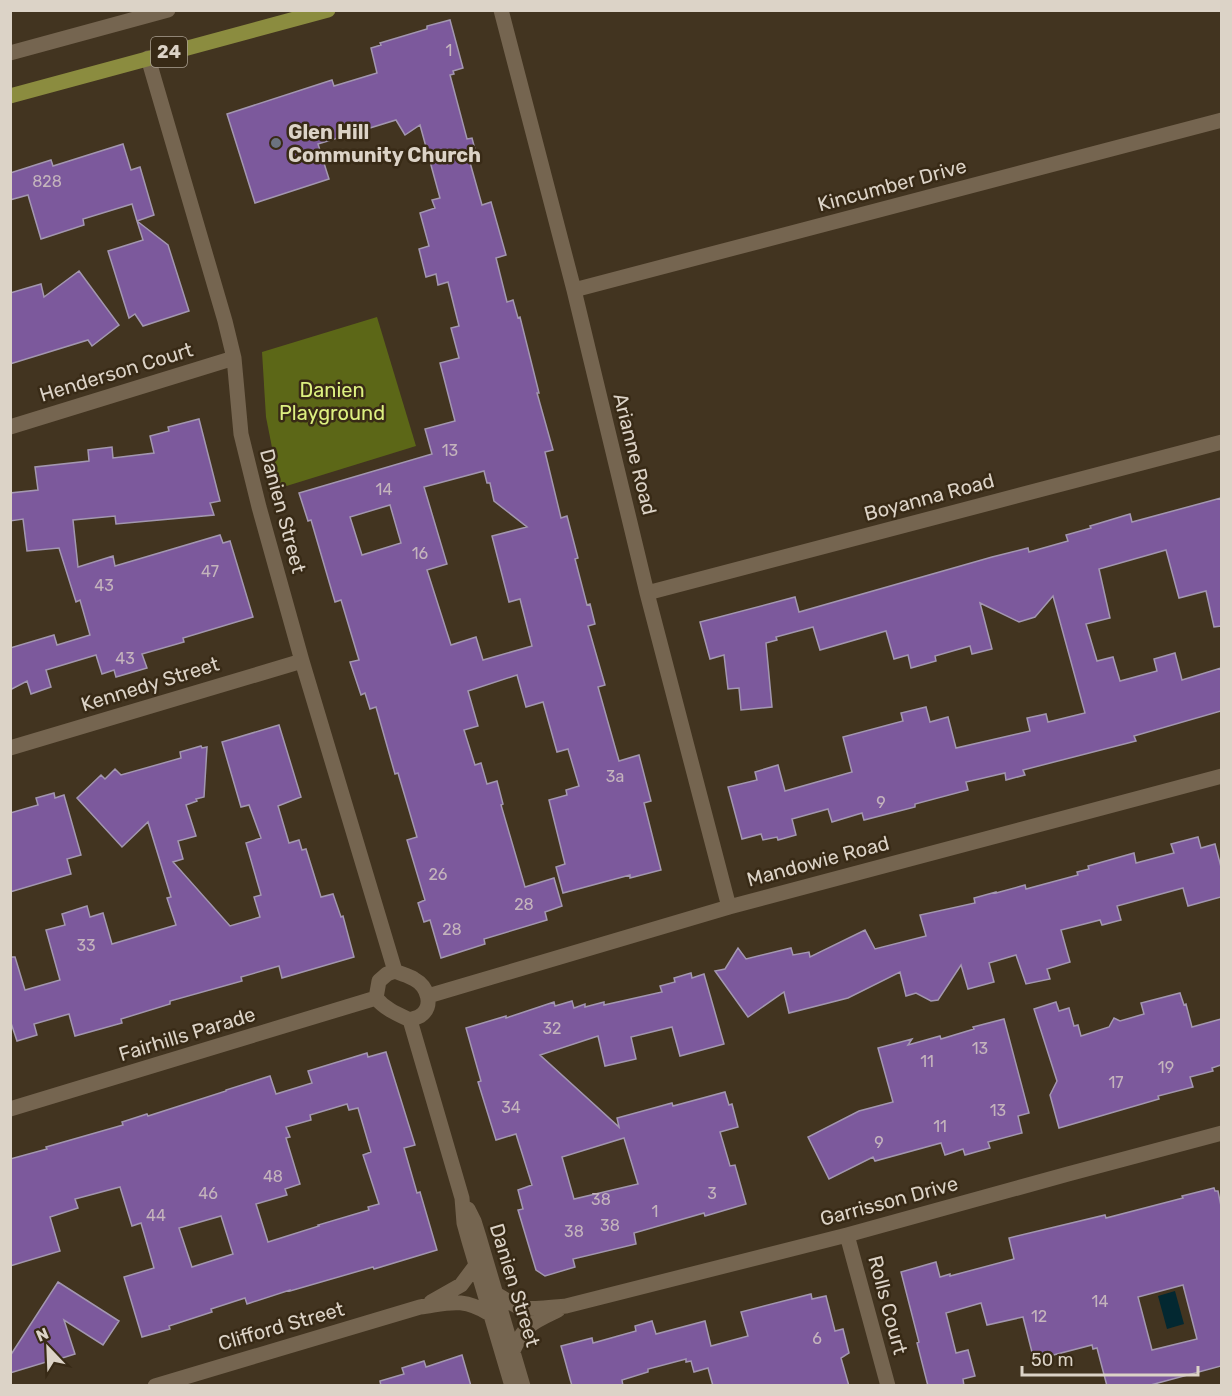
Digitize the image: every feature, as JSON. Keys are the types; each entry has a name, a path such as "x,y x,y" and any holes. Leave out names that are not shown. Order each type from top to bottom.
{"main road":[{"name":"24","path":"10,96 328,10"}],"street":[{"path":"10,53 168,10"},
{"name":"Arianne Road","path":"501,10 574,290 647,593 729,907"},
{"name":"Danien Street","path":"148,58 234,357 241,434 259,507 302,661 395,971"},
{"name":"Kincumber Drive","path":"574,290 1221,120"},
{"name":"Henderson Court","path":"10,427 234,357"},
{"name":"Boyanna Road","path":"647,593 1221,442"},
{"name":"Kennedy Street","path":"10,748 302,661"},
{"name":"Mandowie Road","path":"428,996 729,907 1221,776"},
{"path":"395,971 414,979 424,988 428,996 428,1003 420,1017 410,1020 383,1006 376,998 379,981 395,971"},
{"name":"Fairhills Parade","path":"10,1109 376,998"},
{"name":"Danien Street","path":"410,1020 462,1198 474,1221 523,1386"},
{"name":"Garrisson Drive","path":"496,1294 523,1308 566,1306 847,1235 1221,1133"},
{"name":"Danien Street","path":"462,1198 464,1223 512,1386"},
{"name":"Rolls Court","path":"847,1235 888,1386"},
{"name":"Clifford Street","path":"420,1307 458,1287 476,1265"},
{"name":"Clifford Street","path":"155,1386 420,1307 461,1302 474,1305 490,1314"},
{"name":"Garrisson Drive","path":"513,1351 522,1334 531,1324 566,1306"}],"green space":[{"name":"Danien Playground","path":"377,317 416,446 280,488 266,417 262,352"}],"water":[{"path":"1175,1291 1184,1324 1167,1329 1158,1296"}],"building":[{"path":"450,20 463,68 453,71 454,74 450,75 467,139 472,138 477,157 469,159 482,205 491,202 506,255 496,258 507,302 513,300 518,318 520,317 539,393 537,393 553,450 545,452 561,518 567,516 578,558 575,559 587,605 590,604 595,624 588,626 605,685 598,687 619,761 639,755 651,801 644,803 661,870 630,878 630,875 563,893 556,867 565,864 549,800 567,795 566,790 579,786 568,749 557,752 543,702 526,707 517,675 468,691 478,726 464,730 475,765 481,763 487,784 497,781 503,804 501,805 525,887 554,878 562,906 545,912 547,920 484,939 485,944 441,958 430,920 424,922 418,903 425,900 407,840 417,837 398,773 395,774 376,707 370,709 365,693 361,695 350,662 359,660 341,600 335,602 311,520 308,521 299,493 432,454 425,429 455,421 440,363 459,358 451,328 459,326 448,282 438,285 436,274 426,277 419,249 429,246 420,213 435,208 432,200 440,198 420,125 405,135 396,120 318,144 329,179 255,203 227,114 332,80 334,86 377,73 371,48 381,45 380,43 427,29 427,26","holes":["484,471 487,483 490,483 494,501 527,527 492,536 509,602 520,599 532,646 483,660 476,637 451,645 427,570 447,564 424,487","390,505 401,543 362,555 350,517"]},
{"path":"123,144 131,170 140,167 154,215 137,221 132,204 83,219 84,225 41,239 28,195 10,200 10,173 51,160 53,166"},
{"path":"137,221 168,245 189,311 143,326 135,314 129,318 108,251 143,240"},
{"path":"79,271 119,325 92,346 88,340 10,364 10,293 41,284 44,297"},
{"path":"199,419 220,501 210,503 214,515 116,524 115,516 73,520 78,567 113,556 115,566 220,535 223,543 230,541 253,617 183,638 184,642 142,654 147,668 116,677 114,670 102,674 96,655 46,670 51,687 31,694 27,681 10,690 10,648 54,635 57,645 90,635 80,600 76,602 59,548 27,551 23,519 10,521 10,493 38,490 35,467 89,461 88,450 112,447 113,458 154,453 150,436 169,431 168,427"},
{"path":"1221,498 1221,626 1214,627 1206,591 1179,598 1166,550 1099,569 1110,618 1086,624 1097,661 1113,657 1120,681 1157,671 1154,659 1175,653 1182,680 1221,668 1221,711 1134,736 1136,741 1023,770 1025,775 1006,780 1005,773 966,782 968,790 915,804 915,807 864,820 862,813 832,822 828,809 792,819 796,835 778,840 777,837 763,840 761,834 742,839 728,787 757,780 755,772 778,765 785,791 852,772 843,737 903,721 901,713 926,707 930,722 948,717 956,748 1030,731 1027,718 1046,714 1048,722 1085,713 1053,596 1035,617 1019,622 980,603 992,649 972,654 970,646 935,656 936,661 911,668 908,655 894,659 886,631 820,650 813,627 776,637 777,640 766,643 772,707 741,710 739,688 728,689 724,655 710,659 700,622 795,597 799,612 992,557 1028,548 1029,552 1068,541 1066,535 1130,514 1132,522"},
{"path":"279,725 301,797 278,806 289,843 299,840 302,850 306,849 321,897 333,894 341,917 343,916 354,957 282,978 279,966 241,977 242,981 170,1001 170,1004 121,1019 122,1023 75,1036 69,1014 34,1024 37,1035 17,1041 10,1020 10,957 15,957 25,990 60,980 46,930 65,925 62,914 87,906 90,917 103,913 112,944 176,925 167,898 171,897 148,822 122,847 77,798 101,775 105,779 115,769 121,775 181,758 180,752 201,746 202,748 207,747 204,797 186,805 196,836 178,841 183,859 173,862 230,926 260,917 254,897 261,895 246,843 261,838 249,805 241,807 222,742"},
{"path":"54,793 55,798 64,795 81,855 67,859 71,874 10,892 10,813 38,805 36,798"},
{"path":"1198,837 1201,848 1215,844 1221,867 1221,897 1188,906 1183,888 1117,906 1121,920 1102,925 1100,920 1061,930 1070,962 1047,969 1050,979 1026,984 1016,955 989,963 994,982 968,989 961,965 938,1000 931,1001 916,993 906,996 900,972 848,998 789,1013 784,992 748,1017 715,971 725,969 738,948 746,959 791,948 793,955 809,952 810,957 865,930 875,949 926,936 920,915 975,903 974,898 996,892 1025,885 1026,889 1078,875 1077,872 1089,869 1088,866 1134,853 1136,863 1174,853 1171,844"},
{"path":"691,973 692,978 704,974 724,1044 680,1056 672,1027 631,1037 636,1059 605,1066 598,1036 540,1055 619,1127 617,1118 725,1092 729,1105 732,1104 738,1127 720,1132 730,1166 735,1165 746,1204 705,1216 704,1213 634,1233 636,1244 573,1259 575,1267 545,1276 536,1270 518,1210 523,1209 518,1190 532,1185 516,1134 496,1140 478,1082 481,1081 466,1028 554,1002 555,1006 572,1001 574,1008 585,1004 585,1007 662,992 660,986 675,982 674,978","holes":["624,1138 638,1184 574,1199 562,1157"]},
{"path":"1180,993 1184,1005 1186,1004 1192,1027 1221,1019 1221,1065 1212,1068 1213,1071 1190,1077 1193,1087 1059,1128 1050,1095 1057,1081 1034,1009 1056,1002 1059,1011 1069,1008 1074,1026 1078,1025 1081,1036 1109,1027 1114,1018 1120,1021 1144,1014 1141,1003"},
{"path":"1004,1019 1029,1113 1018,1116 1022,1133 988,1142 990,1148 965,1155 963,1149 945,1155 941,1143 875,1161 873,1157 829,1179 808,1137 859,1111 893,1102 878,1048 912,1039 908,1045 940,1036 941,1039"},
{"path":"386,1052 415,1145 404,1148 437,1250 247,1304 245,1298 169,1326 170,1329 142,1337 124,1277 154,1268 141,1223 132,1226 120,1187 75,1199 78,1208 50,1217 60,1251 10,1266 10,1159 123,1125 122,1122 147,1114 148,1116 270,1076 276,1094 312,1083 308,1071 367,1053 368,1057","holes":["347,1104 349,1110 358,1108 371,1152 363,1155 379,1204 368,1207 369,1210 268,1242 256,1204 287,1195 285,1189 300,1184 286,1138 290,1137 286,1127 311,1120 310,1115","221,1216 233,1254 192,1267 179,1228"]},
{"path":"1214,1188 1218,1191 1221,1206 1221,1366 1147,1386 1107,1386 1097,1348 1093,1349 1092,1345 1034,1360 1023,1317 987,1325 981,1303 946,1313 956,1353 968,1350 975,1376 963,1379 964,1386 928,1386 901,1272 936,1262 940,1277 950,1274 950,1276 1014,1259 1009,1238 1105,1215 1106,1218 1183,1198 1182,1196","holes":["1183,1285 1197,1339 1152,1350 1138,1297"]},
{"path":"58,1282 119,1321 103,1345 64,1320 75,1354 10,1373 10,1356"},
{"path":"811,1294 812,1299 826,1296 835,1331 843,1329 849,1353 841,1358 849,1386 713,1386 708,1368 694,1372 691,1361 686,1362 686,1359 648,1369 648,1372 622,1380 623,1386 572,1386 561,1346 592,1338 593,1343 636,1331 635,1326 652,1321 656,1334 705,1321 711,1346 748,1336 741,1312"},
{"path":"462,1355 471,1386 381,1386 380,1381 404,1374 402,1368 424,1361 426,1367"}],"place":[{"name":"Glen Hill Community Church","path":"276,143"}]}
